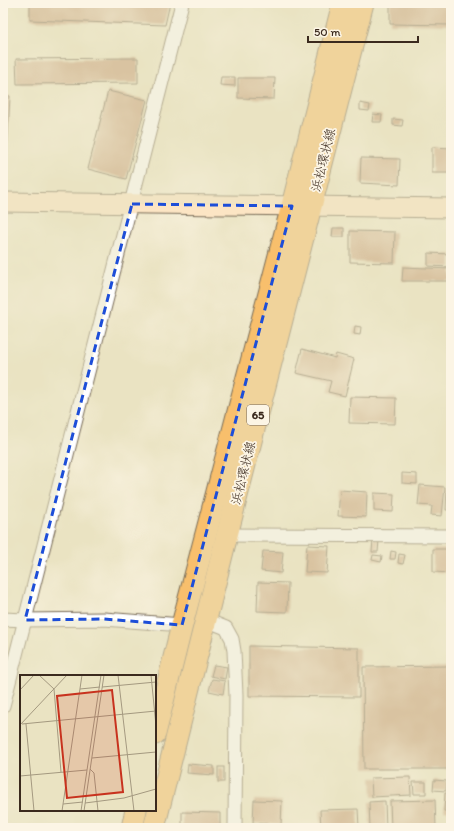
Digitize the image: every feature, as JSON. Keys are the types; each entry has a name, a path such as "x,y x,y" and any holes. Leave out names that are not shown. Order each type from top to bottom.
{"main road":[{"name":"浜松環状線","path":"154,828 227,535 302,207 344,3"},
{"name":"浜松環状線","path":"156,730 182,625 302,207 363,3"},
{"path":"132,828 136,811"}],"street":[{"path":"3,706 182,3"},
{"path":"3,202 451,208"},
{"path":"227,535 451,536"},
{"path":"3,619 104,619 182,625"},
{"path":"206,620 226,628 232,639 236,695 235,828"}],"highlighted area":[{"path":"132,204 292,206 247,378 182,625 104,619 25,620"}],"building":[{"path":"30,3 170,3 165,25 30,20"},
{"path":"390,3 451,3 451,25 390,24"},
{"path":"138,58 138,83 17,84 16,59"},
{"path":"221,77 235,77 235,86 220,85"},
{"path":"238,78 275,78 274,99 238,98"},
{"path":"108,91 147,100 126,179 88,169"},
{"path":"3,95 10,96 7,153 3,153"},
{"path":"360,103 370,105 369,111 360,110"},
{"path":"373,114 382,115 381,122 372,122"},
{"path":"393,119 403,120 402,126 393,125"},
{"path":"432,147 451,148 451,173 432,173"},
{"path":"361,158 400,159 399,185 360,183"},
{"path":"333,228 344,228 344,237 332,237"},
{"path":"350,231 395,232 394,263 350,262"},
{"path":"428,253 451,254 451,267 428,266"},
{"path":"403,267 451,269 451,281 402,281"},
{"path":"355,326 361,327 360,335 354,334"},
{"path":"302,349 335,358 336,354 354,359 345,396 328,392 331,381 296,373"},
{"path":"350,397 396,398 395,424 349,423"},
{"path":"402,473 417,474 417,484 402,483"},
{"path":"420,485 445,487 442,516 431,515 432,506 418,505"},
{"path":"447,489 451,489 451,510 446,510"},
{"path":"340,490 367,492 366,517 338,516"},
{"path":"374,493 394,494 393,512 374,511"},
{"path":"373,539 379,540 378,552 372,552"},
{"path":"307,545 329,546 327,573 305,572"},
{"path":"433,549 451,549 451,573 433,572"},
{"path":"263,551 283,552 281,573 261,571"},
{"path":"391,551 396,552 395,559 390,559"},
{"path":"399,554 405,555 403,564 398,563"},
{"path":"373,555 382,556 381,562 372,560"},
{"path":"258,582 288,583 287,612 257,611"},
{"path":"249,646 359,648 359,697 249,696"},
{"path":"214,665 227,667 225,679 211,676"},
{"path":"451,666 451,769 364,769 363,667"},
{"path":"212,679 225,681 223,694 209,691"},
{"path":"188,764 214,766 214,775 187,773"},
{"path":"218,767 224,767 224,782 218,782"},
{"path":"410,777 411,795 372,797 371,778"},
{"path":"434,780 447,781 446,791 433,790"},
{"path":"413,782 426,782 426,794 414,794"},
{"path":"445,793 451,794 451,812 444,811"},
{"path":"254,800 282,801 281,825 253,823"},
{"path":"435,800 436,828 391,828 390,801"},
{"path":"385,801 386,828 370,828 369,802"},
{"path":"358,809 359,828 321,828 320,810"},
{"path":"182,812 220,813 220,828 182,828"}]}
